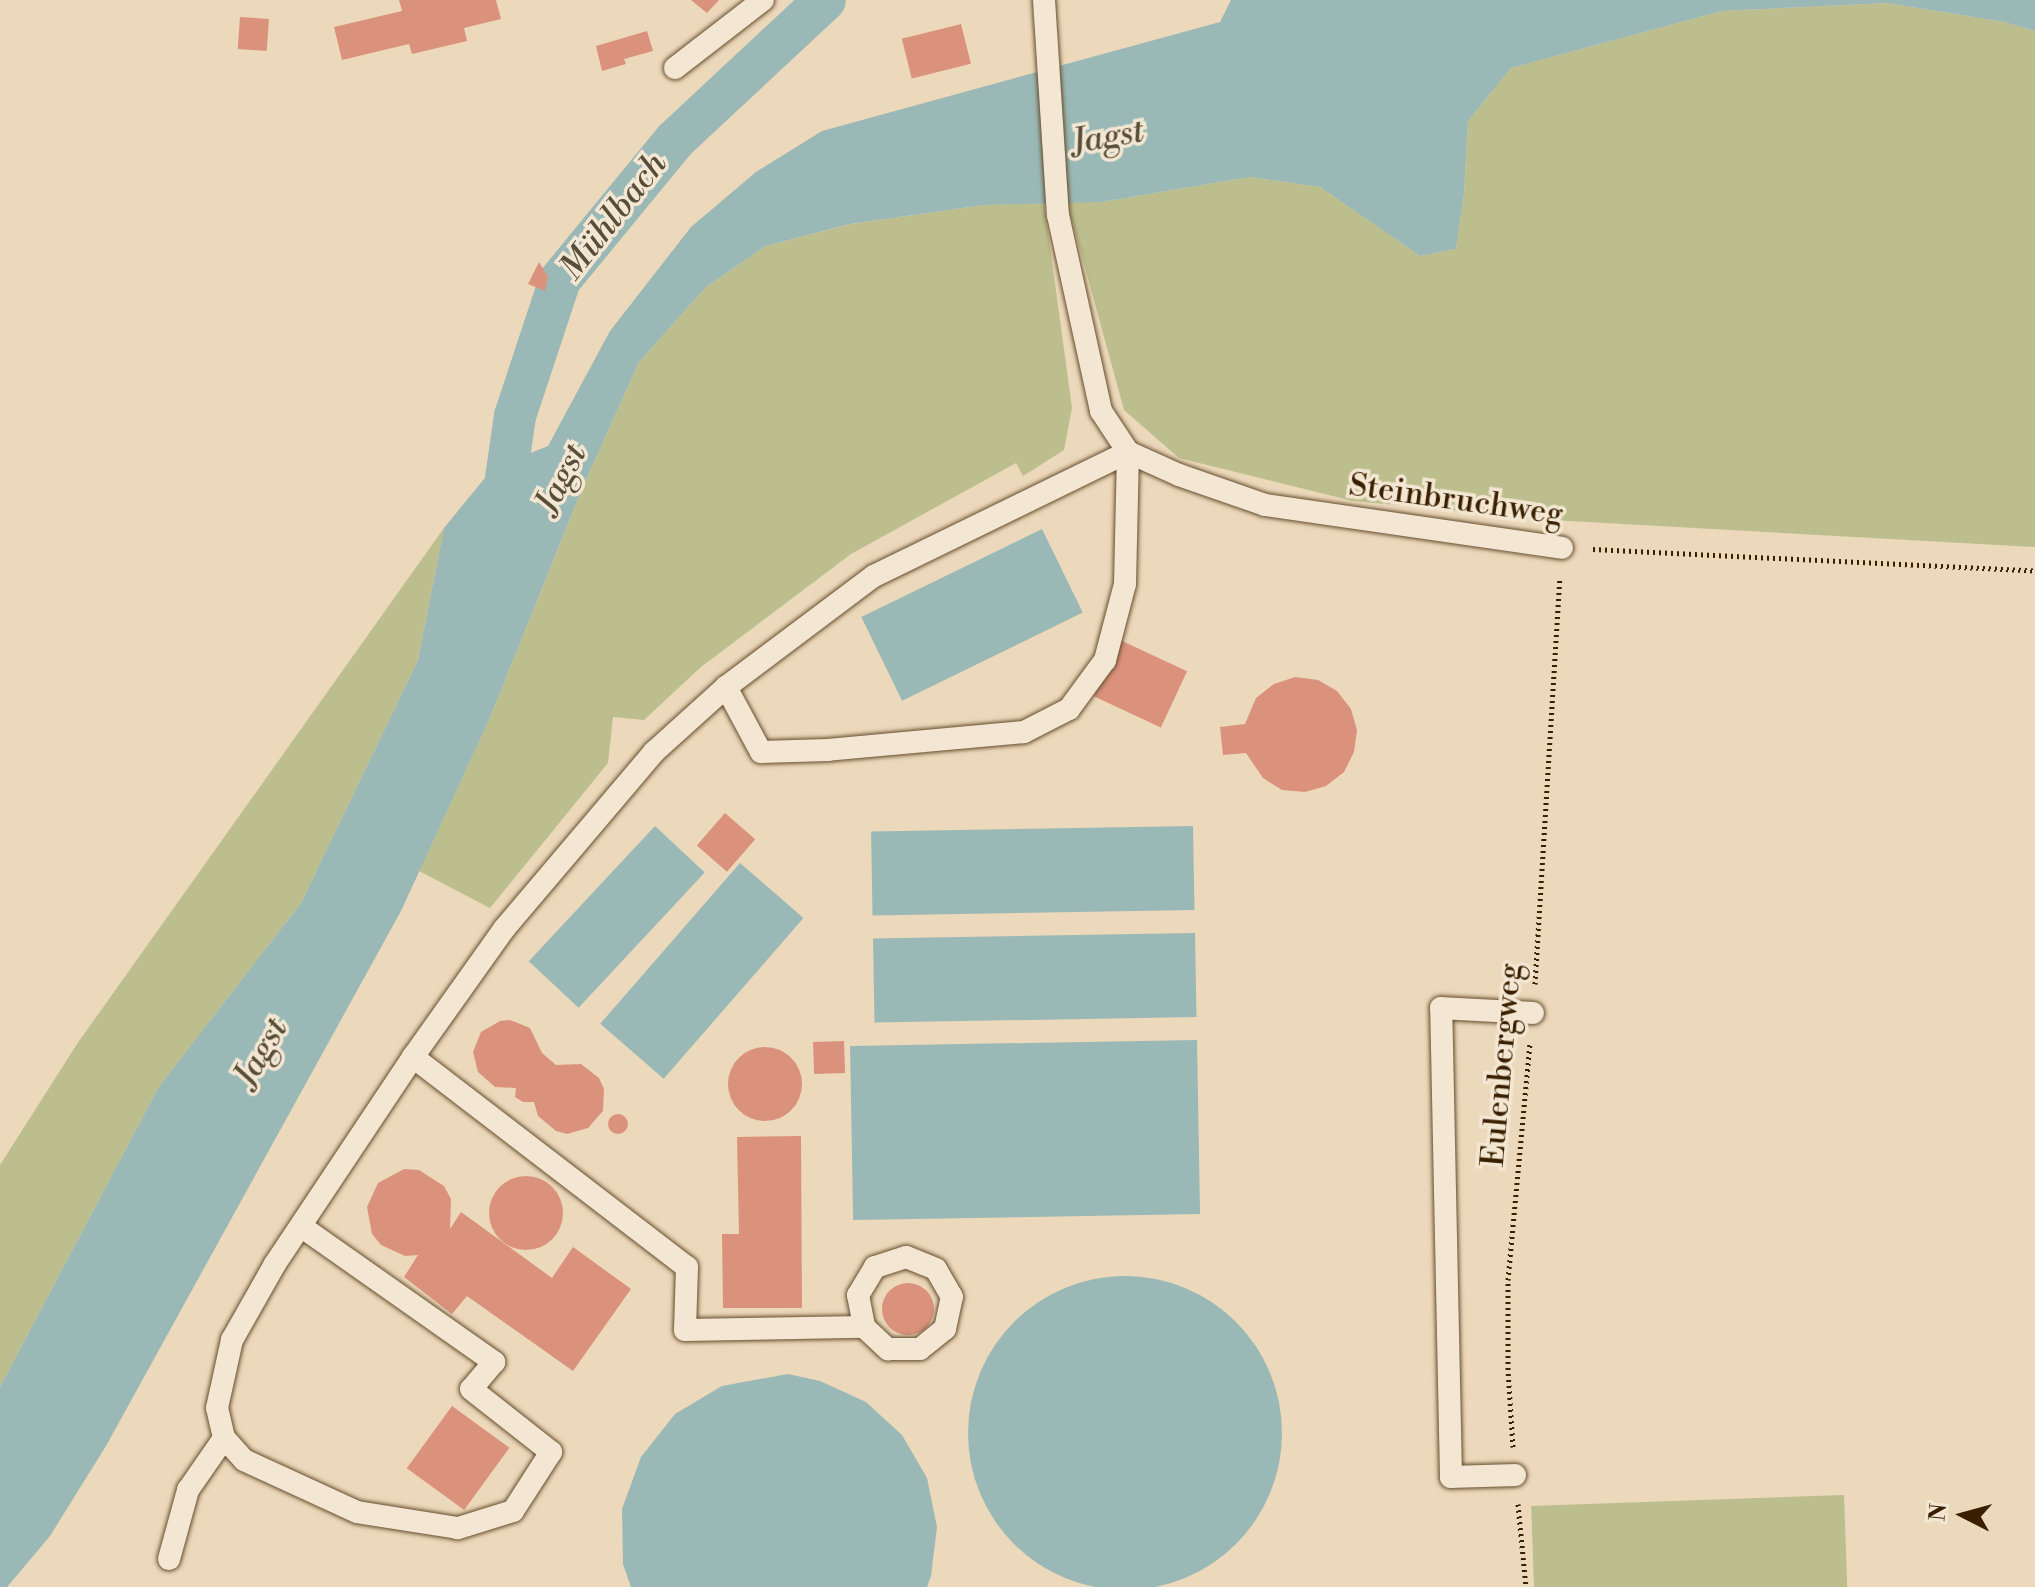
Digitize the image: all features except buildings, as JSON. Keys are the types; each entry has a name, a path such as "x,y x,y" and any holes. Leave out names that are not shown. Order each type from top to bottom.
{"lane":[{"path":"675,68 763,0"},
{"path":"726,687 761,752 828,750 1024,732 1069,709 1105,660 1125,584 1128,452 1101,411 1058,215 1044,0"},
{"path":"302,1227 494,1362 471,1389 551,1452 513,1511 458,1528 357,1512 244,1460 224,1438 217,1408 232,1340 275,1264 413,1057 504,929 654,752 726,687 874,576 1128,452"},
{"name":"Steinbruchweg","path":"1128,452 1179,475 1265,505 1562,548"},
{"path":"1515,1475 1451,1477 1441,1008 1533,1013"},
{"path":"413,1057 687,1267 685,1330 864,1327 888,1349 920,1349 945,1329 952,1297 936,1269 906,1257 875,1267 858,1295 864,1327"},
{"path":"169,1559 188,1490 224,1438"}],"path":[{"name":"Steinbruchweg","path":"1562,548 2035,571"},
{"name":"Eulenbergweg","path":"1526,1587 1508,1370 1508,1280 1533,1013 1562,548"}],"green space":[{"path":"1887,3 2004,22 2035,31 2035,547 1569,521 1353,501 1179,458 1124,410 1067,202 1102,202 1250,177 1320,187 1420,256 1456,249 1464,194 1468,121 1511,68 1722,11"},
{"path":"1044,203 1072,408 1064,450 1023,476 1016,463 851,554 701,667 644,720 613,717 608,763 490,908 419,871 489,720 582,489 639,362 706,287 766,246 851,224 984,205"},
{"path":"444,528 418,660 301,903 158,1088 0,1387 0,1165 77,1044"},
{"path":"1844,1495 1847,1587 1534,1587 1531,1506"}],"water":[{"name":"Jagst","path":"1231,0 2035,0 2035,31 2004,22 1887,3 1722,11 1511,68 1468,121 1464,194 1456,249 1420,256 1320,187 1250,177 1102,202 984,205 850,224 766,246 706,287 639,362 582,489 489,720 401,911 106,1446 50,1536 7,1587 0,1587 0,1387 158,1088 301,903 418,660 444,528 493,468 548,446 610,331 691,227 756,172 822,131 1220,22"},
{"path":"1042,529 1083,613 902,701 861,617"},
{"path":"655,826 705,872 579,1008 529,961"},
{"path":"1193,826 1194,910 873,916 871,832"},
{"path":"740,863 803,918 664,1079 600,1024"},
{"path":"1195,933 1196,1017 875,1023 873,939"},
{"path":"1197,1040 1200,1214 853,1220 850,1046"},
{"path":"1125,1276 1156,1279 1185,1288 1212,1302 1236,1322 1256,1346 1270,1373 1279,1402 1282,1433 1279,1464 1270,1493 1256,1520 1236,1544 1212,1564 1185,1578 1156,1587 1125,1590 1094,1587 1065,1578 1038,1564 1014,1544 994,1520 980,1493 971,1464 968,1433 971,1402 980,1373 994,1346 1014,1322 1038,1302 1065,1288 1094,1279"},
{"path":"788,1374 820,1381 866,1402 902,1435 927,1478 937,1527 927,1587 631,1587 623,1564 622,1509 641,1457 675,1414 722,1386"}],"waterway":[{"name":"Mühlbach","path":"500,520 515,416 560,280 675,140 825,0"}]}
